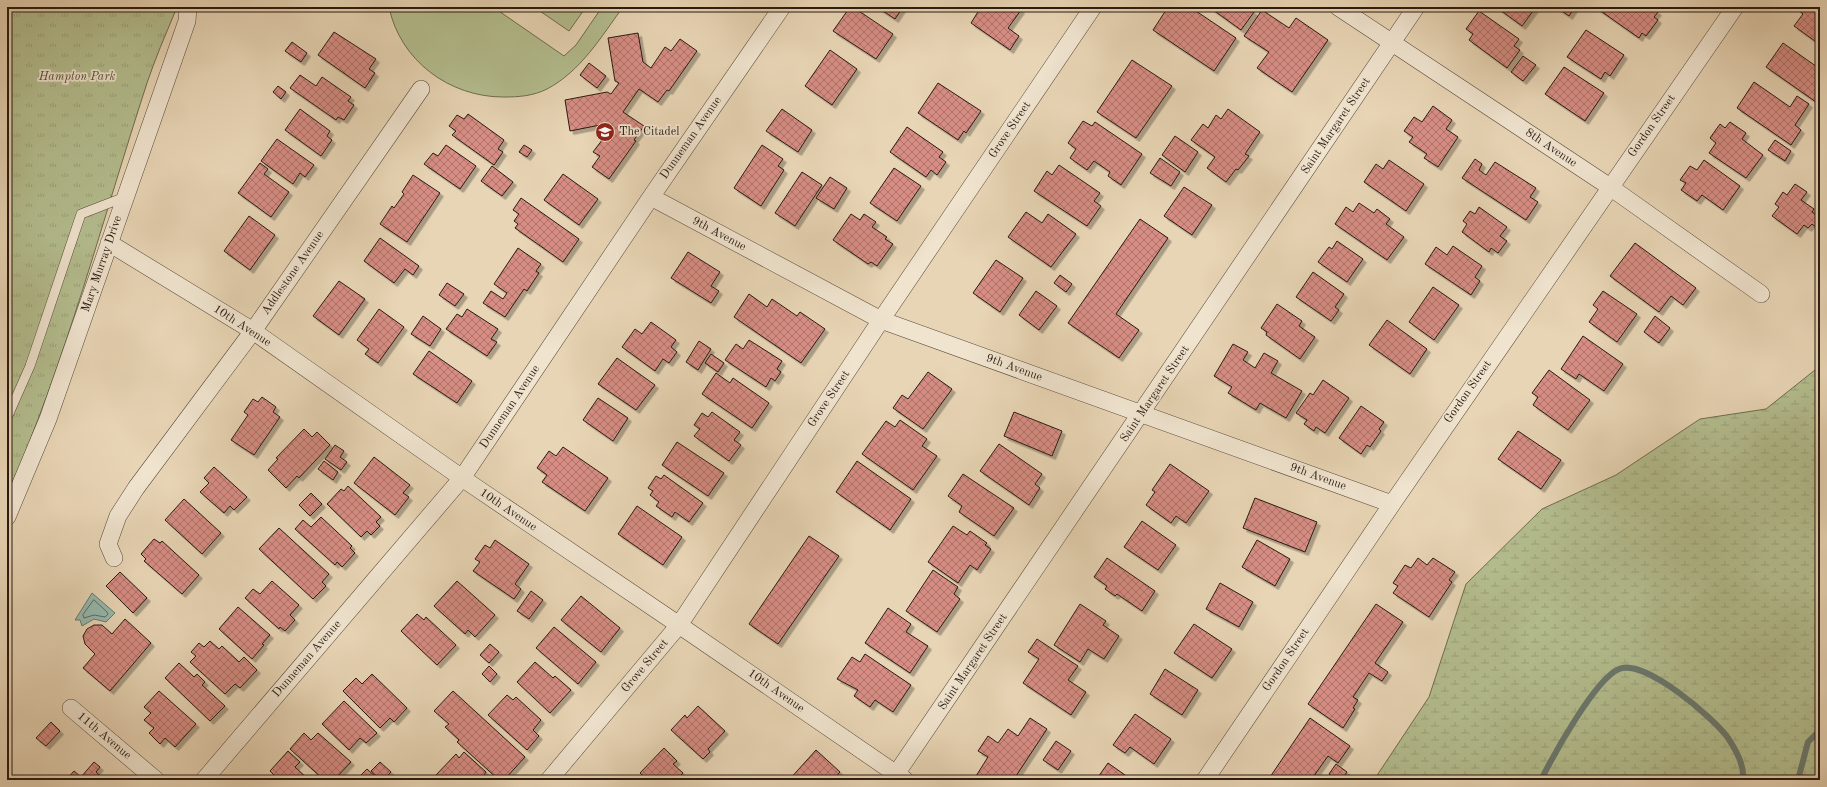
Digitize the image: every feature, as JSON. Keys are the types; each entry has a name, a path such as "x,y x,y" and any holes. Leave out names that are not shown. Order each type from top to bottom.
{"street":[{"name":"Mary Murray Drive","path":"7,517 48,420 108,244 187,21 188,7"},
{"name":"Dunneman Avenue","path":"204,780 462,478 782,7"},
{"name":"Grove Street","path":"549,780 679,625 881,320 1094,7"},
{"name":"8th Avenue","path":"1338,7 1610,187 1761,294"},
{"name":"Saint Margaret Street","path":"898,778 1416,7"},
{"name":"Gordon Street","path":"1205,780 1392,504 1735,7"},
{"name":"Addlestone Avenue","path":"114,558 108,544 118,516 136,488 253,332 421,89"},
{"name":"9th Avenue","path":"651,198 881,320 1392,504"},
{"name":"10th Avenue","path":"108,244 253,332 462,478 679,625 898,778"},
{"name":"11th Avenue","path":"71,708 156,780"}],"lane":[{"path":"7,418 30,366 82,214 125,197"}],"green space":[{"name":"Hampton Park","path":"7,7 175,7 175,12 147,83 65,343 28,445 7,495"},
{"path":"389,7 493,7 564,56 576,45 602,7 623,7 590,52 559,82 547,89 531,95 503,97 464,91 447,83 430,72 416,59 404,44 395,26"},
{"path":"534,7 586,7 569,31"},
{"path":"1820,366 1820,777 1817,780 1374,780 1429,697 1466,584 1542,509 1616,475 1700,419 1766,409"}],"water":[{"path":"92,593 115,613 106,622 94,619 82,626 80,620 75,620"}],"building":[{"path":"850,7 853,7 893,34 876,59 833,31"},
{"path":"877,7 903,7 895,19"},
{"path":"981,7 1017,7 1021,10 1008,28 1019,36 1010,50 971,23"},
{"path":"1168,7 1190,7 1236,38 1214,71 1153,30"},
{"path":"1209,7 1247,7 1254,12 1241,30"},
{"path":"1496,7 1536,7 1522,26"},
{"path":"1556,7 1575,7 1569,16"},
{"path":"1595,7 1651,7 1658,12 1654,17 1658,20 1646,36 1642,33 1639,38"},
{"path":"1800,7 1820,7 1819,44 1794,26 1803,14 1798,10"},
{"path":"1262,10 1289,28 1296,18 1328,40 1292,92 1257,68 1269,52 1244,36"},
{"path":"1479,11 1519,39 1514,46 1520,50 1507,68 1469,40 1473,34 1466,29"},
{"path":"1586,30 1624,55 1610,76 1605,72 1601,79 1567,57"},
{"path":"334,32 376,59 369,69 375,73 365,88 318,55"},
{"path":"638,33 643,62 651,68 665,47 671,51 680,39 697,51 669,91 667,90 658,102 639,89 623,112 644,126 634,140 636,141 609,179 592,167 600,156 593,152 609,131 600,125 570,131 565,100 607,92 611,94 619,83 615,81 608,38"},
{"path":"292,42 307,53 301,62 285,51"},
{"path":"1783,43 1820,69 1820,97 1816,102 1766,67"},
{"path":"830,50 857,69 832,105 805,86"},
{"path":"1523,56 1536,65 1523,81 1511,72"},
{"path":"1132,60 1172,86 1136,138 1097,112"},
{"path":"589,63 606,76 597,88 580,75"},
{"path":"1564,67 1604,93 1585,121 1545,94"},
{"path":"300,75 316,86 322,77 351,97 348,101 354,105 344,120 338,117 336,120 290,88"},
{"path":"1754,82 1790,107 1797,96 1809,104 1795,125 1801,130 1791,145 1737,108"},
{"path":"938,83 981,111 966,133 964,131 958,140 918,113"},
{"path":"278,86 286,92 281,99 273,92"},
{"path":"1433,106 1452,120 1446,129 1458,137 1438,167 1424,158 1427,154 1409,142 1413,137 1404,131 1414,117 1422,122"},
{"path":"300,109 330,131 327,136 332,140 321,156 285,130"},
{"path":"782,109 812,130 798,152 766,131"},
{"path":"1228,109 1260,132 1245,154 1249,156 1226,182 1207,168 1215,157 1191,140 1203,124 1208,128 1216,115 1221,119"},
{"path":"468,114 504,140 498,149 503,152 494,165 452,135 456,131 449,126 457,115 464,119"},
{"path":"1083,121 1092,126 1095,122 1142,154 1121,185 1108,176 1110,172 1094,161 1087,170 1070,158 1076,149 1068,143"},
{"path":"1730,122 1746,133 1742,139 1763,155 1746,178 1709,153 1716,143 1710,138 1720,124 1725,128"},
{"path":"907,127 943,152 939,157 946,162 937,175 931,170 926,177 890,152"},
{"path":"1175,136 1198,152 1185,172 1162,155"},
{"path":"277,139 314,165 305,177 300,173 293,184 261,161"},
{"path":"1775,140 1791,151 1785,161 1768,150"},
{"path":"446,145 476,166 460,189 424,164 433,153 438,156"},
{"path":"524,145 532,150 527,157 519,152"},
{"path":"762,145 783,159 778,166 784,170 761,206 734,188"},
{"path":"1160,158 1180,172 1171,186 1150,173"},
{"path":"1475,159 1482,164 1479,170 1486,175 1495,162 1536,188 1530,197 1538,202 1526,220 1462,178"},
{"path":"1389,160 1424,184 1406,211 1364,182 1376,164 1383,169"},
{"path":"1704,160 1740,186 1723,210 1702,195 1697,201 1681,190 1686,183 1680,180 1690,166 1697,170"},
{"path":"260,163 268,169 264,174 289,192 271,217 238,193"},
{"path":"1059,165 1100,193 1094,201 1101,206 1087,226 1034,191 1047,171 1052,175"},
{"path":"492,166 513,182 502,196 481,181"},
{"path":"894,168 921,186 897,221 870,203"},
{"path":"802,172 822,185 795,226 775,213"},
{"path":"563,174 598,199 579,225 544,200"},
{"path":"413,175 440,193 407,242 380,224 392,206 394,208 404,194 402,192"},
{"path":"830,177 847,188 834,209 816,198"},
{"path":"1795,184 1807,192 1801,200 1814,209 1812,212 1820,218 1820,226 1818,229 1812,224 1808,228 1804,225 1797,234 1772,216 1779,207 1775,204 1783,192 1787,195"},
{"path":"1184,187 1212,205 1192,235 1164,216"},
{"path":"521,198 579,239 563,262 515,228 518,224 514,221 519,214 513,210"},
{"path":"1359,203 1374,213 1377,209 1390,219 1386,224 1404,237 1387,260 1335,224 1346,207 1353,212"},
{"path":"1479,207 1507,227 1500,236 1507,241 1498,253 1491,248 1489,252 1462,232 1467,224 1463,221 1470,211 1475,214"},
{"path":"1026,212 1042,223 1048,214 1076,234 1051,267 1008,237"},
{"path":"851,214 860,220 864,214 876,222 872,227 887,237 885,239 893,244 877,266 871,262 868,264 833,240"},
{"path":"249,216 275,235 250,270 224,251"},
{"path":"1140,219 1168,238 1116,314 1139,330 1119,358 1068,323"},
{"path":"380,238 419,266 413,275 405,269 394,283 364,261"},
{"path":"1337,241 1363,259 1347,282 1318,262 1329,247 1332,249"},
{"path":"1635,243 1696,288 1683,305 1671,296 1659,312 1610,276"},
{"path":"1453,246 1482,266 1475,277 1480,281 1471,295 1425,264 1436,247 1447,255"},
{"path":"518,248 541,264 536,271 539,273 527,291 524,289 505,317 483,303 491,291 503,299 507,293 494,284"},
{"path":"688,252 720,272 711,286 719,291 711,303 671,278"},
{"path":"996,260 1023,278 1000,312 973,293"},
{"path":"1313,272 1344,294 1335,307 1339,310 1331,321 1296,297"},
{"path":"1060,275 1072,284 1066,292 1054,283"},
{"path":"339,281 365,299 339,335 313,316"},
{"path":"447,283 464,294 455,306 439,295"},
{"path":"1433,287 1459,305 1434,340 1409,322"},
{"path":"1036,291 1057,306 1039,330 1019,315"},
{"path":"1603,291 1637,314 1617,342 1589,322 1598,309 1593,305"},
{"path":"749,294 767,307 772,299 797,316 800,312 825,329 801,363 734,317"},
{"path":"1277,304 1302,321 1299,326 1315,337 1300,359 1266,335 1267,332 1261,328"},
{"path":"379,309 404,327 378,363 365,354 369,349 357,340"},
{"path":"467,309 498,329 491,339 497,342 487,356 446,329 457,314 462,317"},
{"path":"423,316 441,329 430,346 411,334"},
{"path":"1655,316 1670,328 1659,343 1644,332"},
{"path":"1387,320 1427,349 1410,374 1369,345"},
{"path":"651,322 676,340 671,347 677,352 669,363 663,359 655,371 622,347 635,329 642,334"},
{"path":"1583,336 1623,364 1604,391 1579,374 1576,379 1561,369"},
{"path":"749,340 782,361 777,369 781,372 775,381 771,378 766,387 725,360 736,344 743,349"},
{"path":"699,341 711,349 698,370 686,362"},
{"path":"1233,344 1248,352 1243,360 1255,368 1264,353 1278,361 1271,373 1302,391 1286,418 1260,403 1256,410 1228,393 1232,387 1214,376"},
{"path":"429,351 472,381 457,403 413,374"},
{"path":"711,354 724,363 718,372 705,363"},
{"path":"617,358 655,385 636,410 598,384"},
{"path":"1549,370 1590,400 1568,430 1533,405 1538,397 1532,393"},
{"path":"928,372 952,389 923,429 893,408 902,395 908,399"},
{"path":"716,373 730,383 733,378 769,403 752,428 702,394"},
{"path":"1323,380 1349,398 1325,433 1316,427 1314,431 1304,424 1307,420 1296,413 1310,393 1313,395"},
{"path":"262,397 276,407 273,412 280,417 254,455 231,440 248,415 244,412 253,399 258,402"},
{"path":"598,398 628,418 613,441 583,420"},
{"path":"1361,406 1384,422 1379,429 1381,431 1370,447 1367,445 1361,454 1339,438"},
{"path":"712,412 740,432 734,440 741,445 729,461 694,436 700,429 694,425 702,413 708,417"},
{"path":"1014,412 1062,431 1052,456 1004,436"},
{"path":"900,420 927,439 922,446 937,456 913,490 862,454 886,421 895,427"},
{"path":"304,429 312,437 317,432 330,445 299,478 297,476 286,488 268,470 278,459 276,458"},
{"path":"1518,431 1561,460 1541,489 1498,459"},
{"path":"677,442 724,473 708,496 662,465"},
{"path":"999,444 1042,474 1035,484 1040,488 1029,505 980,471"},
{"path":"335,445 344,451 340,457 347,462 341,470 325,459"},
{"path":"563,447 608,478 585,511 542,482 547,475 537,468 549,451 556,456"},
{"path":"374,457 410,485 403,493 409,497 395,515 354,483"},
{"path":"324,461 338,472 333,480 318,469"},
{"path":"857,461 911,499 890,530 836,492"},
{"path":"1170,464 1209,491 1186,523 1176,516 1171,523 1146,505 1155,492 1152,490"},
{"path":"214,467 247,497 234,510 230,506 224,513 200,492 209,483 204,478"},
{"path":"963,474 1014,508 994,536 959,512 962,506 948,496"},
{"path":"664,475 703,503 689,522 675,512 672,517 656,506 659,502 650,495 653,491 648,488 656,476 661,479"},
{"path":"348,486 381,517 376,522 380,526 371,535 367,531 361,537 327,504 341,489 344,491"},
{"path":"311,493 322,504 310,516 299,505"},
{"path":"1255,498 1317,522 1305,552 1243,528"},
{"path":"184,499 221,533 202,554 165,520"},
{"path":"637,506 682,537 663,565 618,534"},
{"path":"321,517 352,546 350,548 355,553 342,567 337,562 335,565 295,529 303,520 311,527"},
{"path":"1142,521 1176,545 1158,570 1124,547"},
{"path":"953,526 967,535 970,531 987,543 985,545 991,549 977,570 970,565 958,583 928,562"},
{"path":"279,528 329,574 322,582 326,586 313,599 259,549"},
{"path":"809,536 839,556 778,644 749,624"},
{"path":"154,539 160,543 162,541 199,575 182,594 144,561 146,559 141,554"},
{"path":"495,540 529,564 515,584 521,589 514,599 473,571 480,562 475,559 485,545 490,548"},
{"path":"1257,540 1290,559 1275,586 1242,567"},
{"path":"1107,558 1155,591 1142,611 1117,594 1115,596 1105,589 1107,586 1094,577"},
{"path":"1418,558 1427,565 1433,558 1455,572 1449,580 1452,582 1429,617 1393,593 1398,586 1393,583 1405,565 1411,568"},
{"path":"933,570 958,587 954,594 960,599 937,632 906,611"},
{"path":"120,572 147,598 133,613 106,586"},
{"path":"272,581 299,605 290,615 295,620 285,631 280,627 279,629 245,598 253,589 260,594"},
{"path":"457,581 495,615 475,637 468,630 465,634 434,606"},
{"path":"1220,583 1253,602 1239,627 1206,609"},
{"path":"531,591 543,600 529,619 517,611"},
{"path":"581,596 620,628 601,652 561,620"},
{"path":"1080,604 1106,621 1103,625 1119,636 1104,659 1088,649 1080,662 1054,645"},
{"path":"1376,604 1403,622 1375,663 1388,672 1382,681 1369,673 1353,697 1358,700 1353,708 1355,709 1343,728 1308,704"},
{"path":"238,607 270,635 252,659 219,629"},
{"path":"888,608 911,624 906,632 928,646 910,673 865,643"},
{"path":"417,614 424,620 426,617 456,645 437,665 401,631"},
{"path":"125,619 151,643 110,691 83,668 95,654 85,644 83,636 87,629 94,625 102,625 112,634"},
{"path":"1194,624 1232,649 1212,678 1174,653"},
{"path":"554,627 596,662 578,684 536,648"},
{"path":"1037,639 1078,666 1068,680 1086,692 1071,715 1023,683 1039,659 1028,652"},
{"path":"210,641 219,649 222,646 239,662 244,657 257,670 240,688 235,684 225,694 190,662 196,656 191,652 199,643 204,647"},
{"path":"490,644 499,652 489,663 480,655"},
{"path":"865,654 911,685 893,712 875,700 870,707 854,696 858,690 837,679 852,657 860,662"},
{"path":"535,662 553,678 555,676 571,690 550,713 517,682"},
{"path":"179,663 194,677 197,674 205,682 202,685 225,706 210,721 165,678"},
{"path":"489,666 497,674 490,682 482,674"},
{"path":"1165,669 1198,690 1182,715 1150,694"},
{"path":"372,674 407,708 394,722 390,718 380,728 343,691 356,678 362,684"},
{"path":"159,691 196,724 175,747 165,738 160,744 149,733 154,728 144,720 151,713 144,707"},
{"path":"453,691 525,757 504,780 499,780 457,742 459,740 445,727 449,724 434,711"},
{"path":"507,695 513,700 516,697 541,720 533,730 539,736 527,750 488,715"},
{"path":"344,701 377,733 366,743 360,738 349,750 322,724"},
{"path":"698,706 725,731 708,749 710,752 703,759 671,730 685,715 687,718"},
{"path":"1135,714 1171,739 1154,764 1130,747 1125,753 1113,745"},
{"path":"1030,718 1047,729 1016,776 1022,780 981,780 976,776 988,757 978,751 988,736 998,743 1008,729 1018,736"},
{"path":"1310,718 1350,746 1338,763 1328,756 1311,780 1268,780"},
{"path":"51,722 60,731 46,746 36,738"},
{"path":"304,733 311,740 318,733 351,762 334,780 324,780 290,749"},
{"path":"1056,741 1071,751 1058,770 1043,760"},
{"path":"664,748 677,761 673,764 683,773 676,780 648,780 640,773"},
{"path":"816,750 840,772 833,780 789,780"},
{"path":"288,751 300,762 295,767 309,780 271,780 275,776 270,771"},
{"path":"464,752 486,772 484,775 489,780 442,780 436,775 456,754 459,758"},
{"path":"94,762 100,767 96,772 105,780 66,780 74,771 81,777"},
{"path":"380,762 391,772 383,780 371,771"},
{"path":"1108,763 1132,780 1096,780"},
{"path":"1336,764 1347,772 1341,780 1337,780 1329,774"},
{"path":"367,769 379,780 356,780"}],"waterway":[{"path":"1541,780 1576,719 1598,687 1619,669 1630,668 1645,672 1661,681 1678,692 1709,717 1728,738 1737,753 1743,769 1743,780"},
{"path":"1820,693 1818,699 1820,703"},
{"path":"1798,780 1808,742 1820,730"}],"place":[{"name":"The Citadel","path":"605,132"}]}
